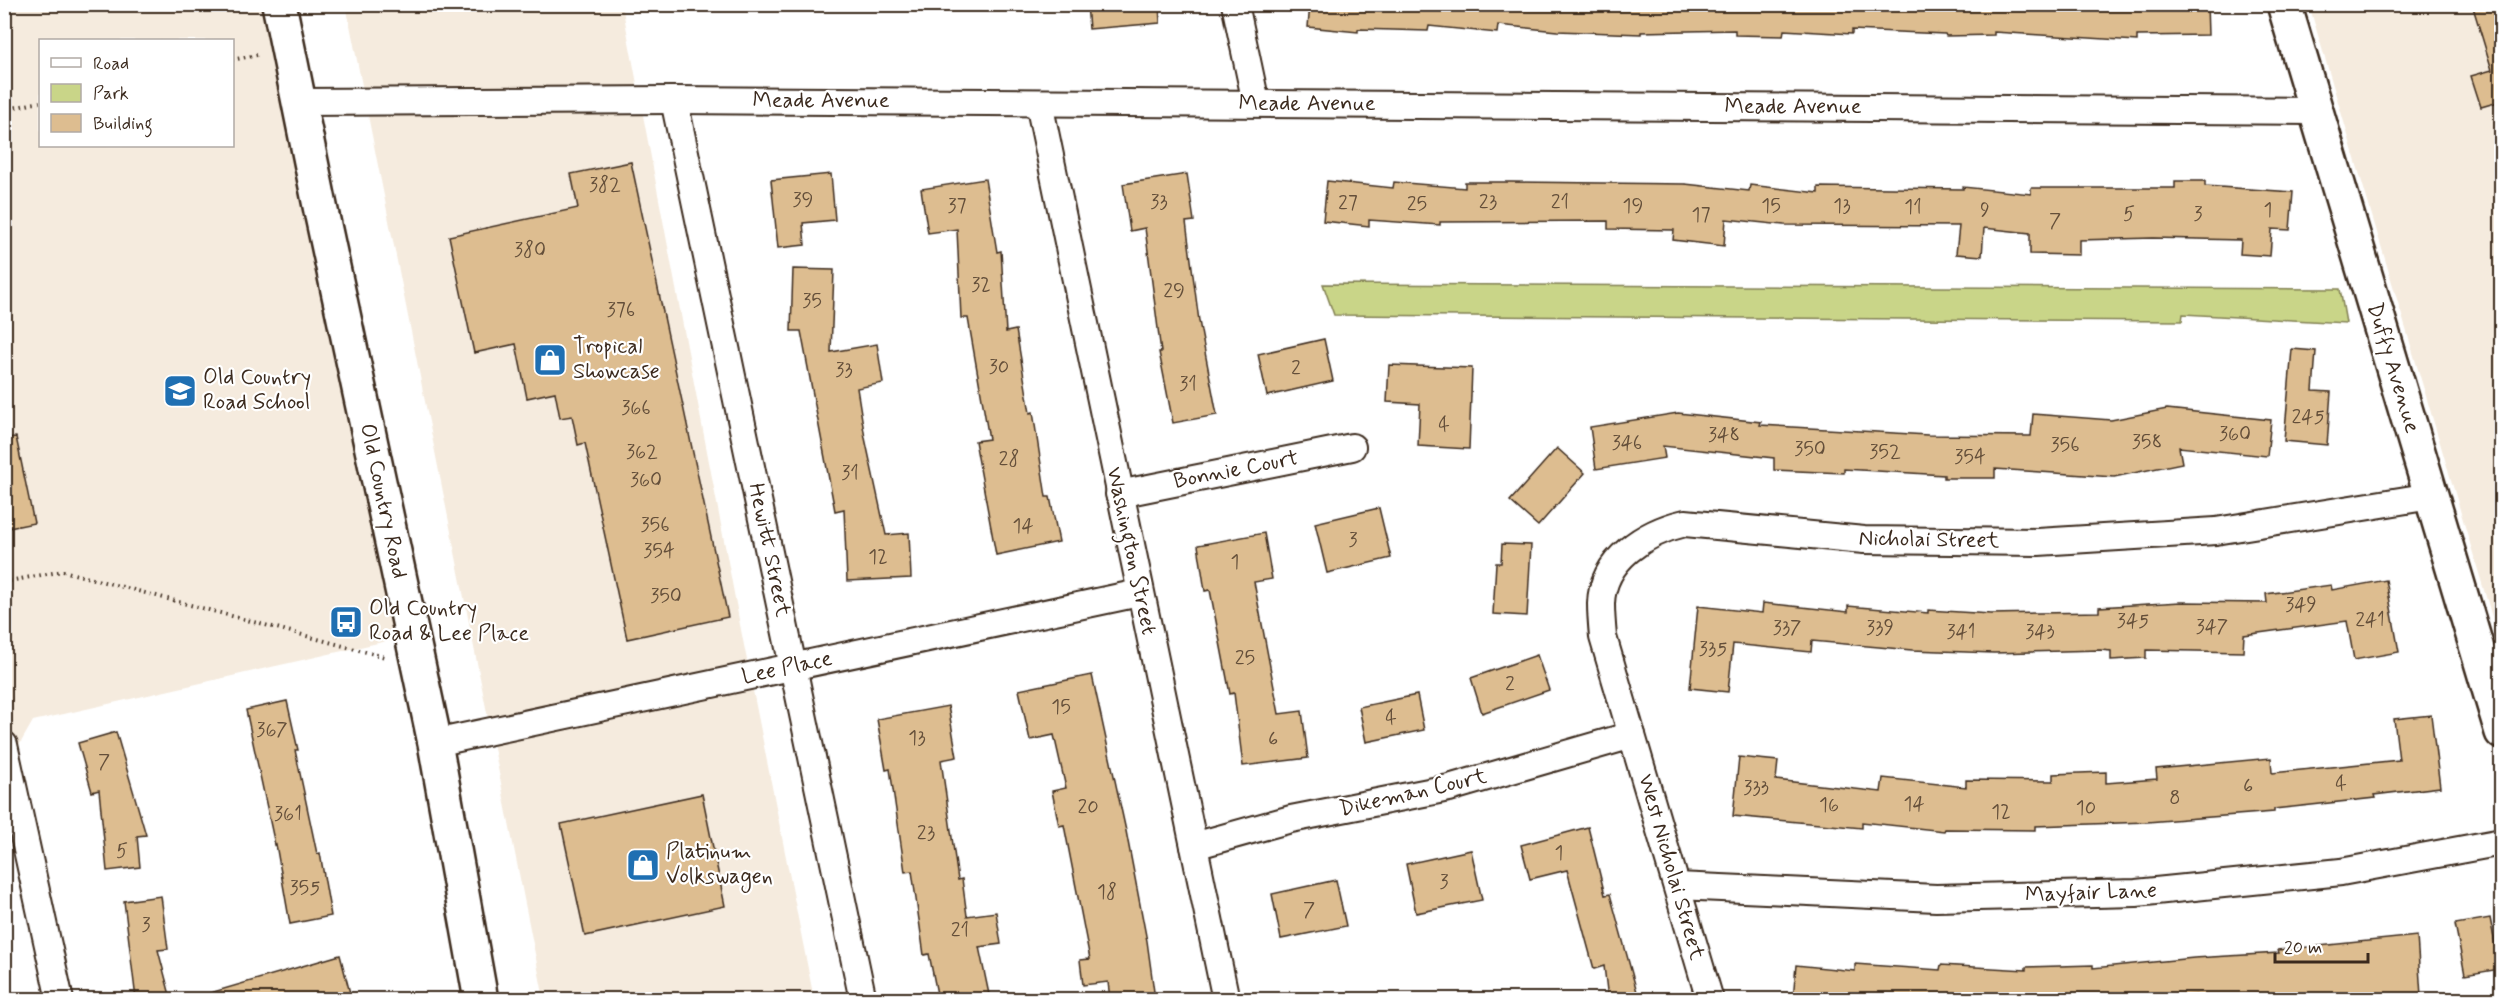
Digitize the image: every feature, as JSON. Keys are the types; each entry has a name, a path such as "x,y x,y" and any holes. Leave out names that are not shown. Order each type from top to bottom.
{"main road":[{"name":"Old Country Road","path":"279,4 435,743 481,999"},
{"name":"Duffy Avenue","path":"2284,4 2502,732"}],"street":[{"path":"1235,4 1256,103"},
{"name":"Meade Avenue","path":"298,102 674,100 2316,111"},
{"name":"Hewitt Street","path":"674,100 863,999"},
{"name":"Washington Street","path":"1039,103 1139,593 1226,999"},
{"name":"Bonnie Court","path":"1119,494 1352,447"},
{"name":"Nicholai Street","path":"1632,735 1603,637 1601,602 1606,583 1620,558 1644,537 1667,527 1685,523 1864,540 2038,542 2216,531 2432,496"},
{"name":"Lee Place","path":"435,743 1139,593"},
{"name":"Dikeman Court","path":"1194,846 1292,819 1449,788 1632,735"},
{"name":"West Nicholai Street","path":"1632,735 1710,999"},
{"path":"4,745 60,999"},
{"name":"Mayfair Lane","path":"1677,886 1936,898 2136,893 2341,872 2502,842"}],"path":[{"path":"4,110 39,102"},
{"path":"4,582 63,571 418,666"}],"shaded area":[{"name":"Old Country Road School","path":"5,5 274,5 409,636 33,721 5,770"},
{"path":"346,5 622,5 814,999 544,999"},
{"path":"2309,5 2501,5 2501,647"}],"green space":[{"path":"1323,284 2340,289 2346,323 2183,314 2182,321 1334,315"}],"building":[{"path":"1087,4 1159,4 1160,23 1089,29"},
{"path":"1310,4 2207,4 2208,35 2137,36 2137,41 1994,32 1994,35 1946,36 1945,34 1852,30 1852,34 1784,30 1783,36 1735,35 1735,30 1641,32 1641,34 1557,31 1498,25 1497,33 1429,26 1428,31 1358,29 1358,32 1308,27"},
{"path":"2472,4 2502,4 2502,101 2481,107 2471,76 2492,70"},
{"path":"631,162 728,617 627,639 585,443 578,445 572,416 560,418 555,392 527,398 516,344 474,353 449,236 578,208 571,174"},
{"path":"831,174 835,220 803,223 805,245 778,248 771,180"},
{"path":"1187,174 1194,221 1186,222 1199,321 1217,415 1173,423 1159,352 1161,352 1145,228 1130,231 1123,184"},
{"path":"985,179 997,252 1001,251 1006,332 1016,330 1030,413 1033,412 1046,497 1050,497 1059,542 996,555 975,441 989,439 968,318 961,318 957,229 928,233 921,189"},
{"path":"1327,181 1393,188 1394,182 1465,188 1465,182 1511,182 1685,184 1749,191 1750,185 1818,193 1818,187 1963,189 1963,187 2031,194 2031,188 2175,188 2175,181 2205,181 2205,186 2293,192 2290,230 2272,229 2270,256 2240,254 2241,240 2153,238 2079,240 2079,255 2030,254 2030,233 1984,228 1982,256 1956,254 1959,226 1784,225 1726,219 1724,246 1673,240 1674,230 1608,229 1608,221 1440,222 1440,225 1369,220 1369,226 1323,221"},
{"path":"793,269 834,270 831,352 877,344 883,383 857,388 865,438 886,535 909,533 911,578 847,581 844,509 835,511 801,331 791,331"},
{"path":"1324,339 1333,381 1267,396 1258,354"},
{"path":"2292,349 2316,351 2313,391 2331,392 2327,445 2284,441"},
{"path":"1389,365 1472,368 1469,449 1418,446 1420,404 1387,402"},
{"path":"2167,409 2271,420 2267,456 2179,447 2182,463 2114,477 1995,469 1995,478 1944,478 1944,475 1844,469 1844,473 1774,470 1774,458 1663,446 1665,458 1596,469 1590,427 1678,413 1761,422 1760,425 1928,435 2031,436 2033,414 2111,420"},
{"path":"16,437 34,523 4,529 4,438"},
{"path":"1557,448 1585,473 1538,526 1510,501"},
{"path":"1379,508 1391,558 1327,573 1315,523"},
{"path":"1264,533 1272,579 1254,582 1279,714 1302,711 1308,758 1243,766 1234,693 1230,694 1210,590 1205,591 1198,545"},
{"path":"1502,544 1531,545 1527,616 1493,614 1496,563 1501,563"},
{"path":"2386,580 2399,652 2354,660 2347,621 2244,635 2243,652 2146,650 2146,658 2111,660 2111,651 2100,650 1994,653 1912,650 1812,641 1811,652 1733,644 1728,692 1690,688 1698,606 1762,613 1763,603 1848,612 1848,606 1928,613 1928,610 1991,614 2099,612 2099,607 2181,602 2267,603 2266,594 2331,585 2332,590"},
{"path":"1537,655 1549,690 1482,713 1471,678"},
{"path":"1092,675 1126,831 1147,941 1155,999 1110,999 1108,982 1083,985 1080,960 1090,959 1064,825 1059,826 1052,791 1066,788 1054,735 1030,740 1019,690"},
{"path":"1417,695 1424,730 1366,742 1359,707"},
{"path":"287,701 298,750 295,750 317,854 320,853 331,916 290,924 276,844 246,710"},
{"path":"948,706 957,757 941,760 958,880 962,879 967,916 996,912 1001,944 979,947 990,999 938,999 929,954 924,955 912,871 905,872 890,769 886,770 877,719"},
{"path":"2431,715 2440,787 2374,795 2375,798 2274,809 2274,812 2147,822 2035,826 2035,830 1945,829 1944,831 1862,822 1862,828 1733,816 1739,757 1778,761 1776,780 1881,792 1883,778 1966,787 1966,780 2053,781 2053,774 2106,772 2106,783 2157,779 2156,769 2271,758 2272,773 2399,760 2394,719"},
{"path":"116,732 146,835 137,836 140,867 107,871 99,790 92,792 78,743"},
{"name":"Platinum Volkswagen","path":"702,794 725,906 585,936 561,824"},
{"path":"1588,827 1605,895 1610,894 1639,999 1608,999 1604,966 1594,969 1567,870 1530,879 1521,845"},
{"path":"1471,850 1482,900 1416,913 1406,864"},
{"path":"1336,880 1346,926 1281,939 1272,894"},
{"path":"161,896 168,949 158,950 171,999 136,999 124,901"},
{"path":"2490,918 2500,969 2465,975 2455,924"},
{"path":"2417,936 2421,996 2369,999 2368,993 2282,999 2281,993 2196,998 2196,995 2148,999 1793,999 1796,965 1855,971 1855,964 1940,970 1941,965 2026,970 2026,967 2093,965 2093,968 2194,958 2279,953 2278,950"},
{"path":"340,955 350,993 329,999 211,999 210,993"}],"place":[{"name":"Tropical Showcase","path":"550,360"},
{"name":"Old Country Road School","path":"180,391"},
{"name":"Old Country Road & Lee Place","path":"346,622"},
{"name":"Platinum Volkswagen","path":"643,865"}]}
